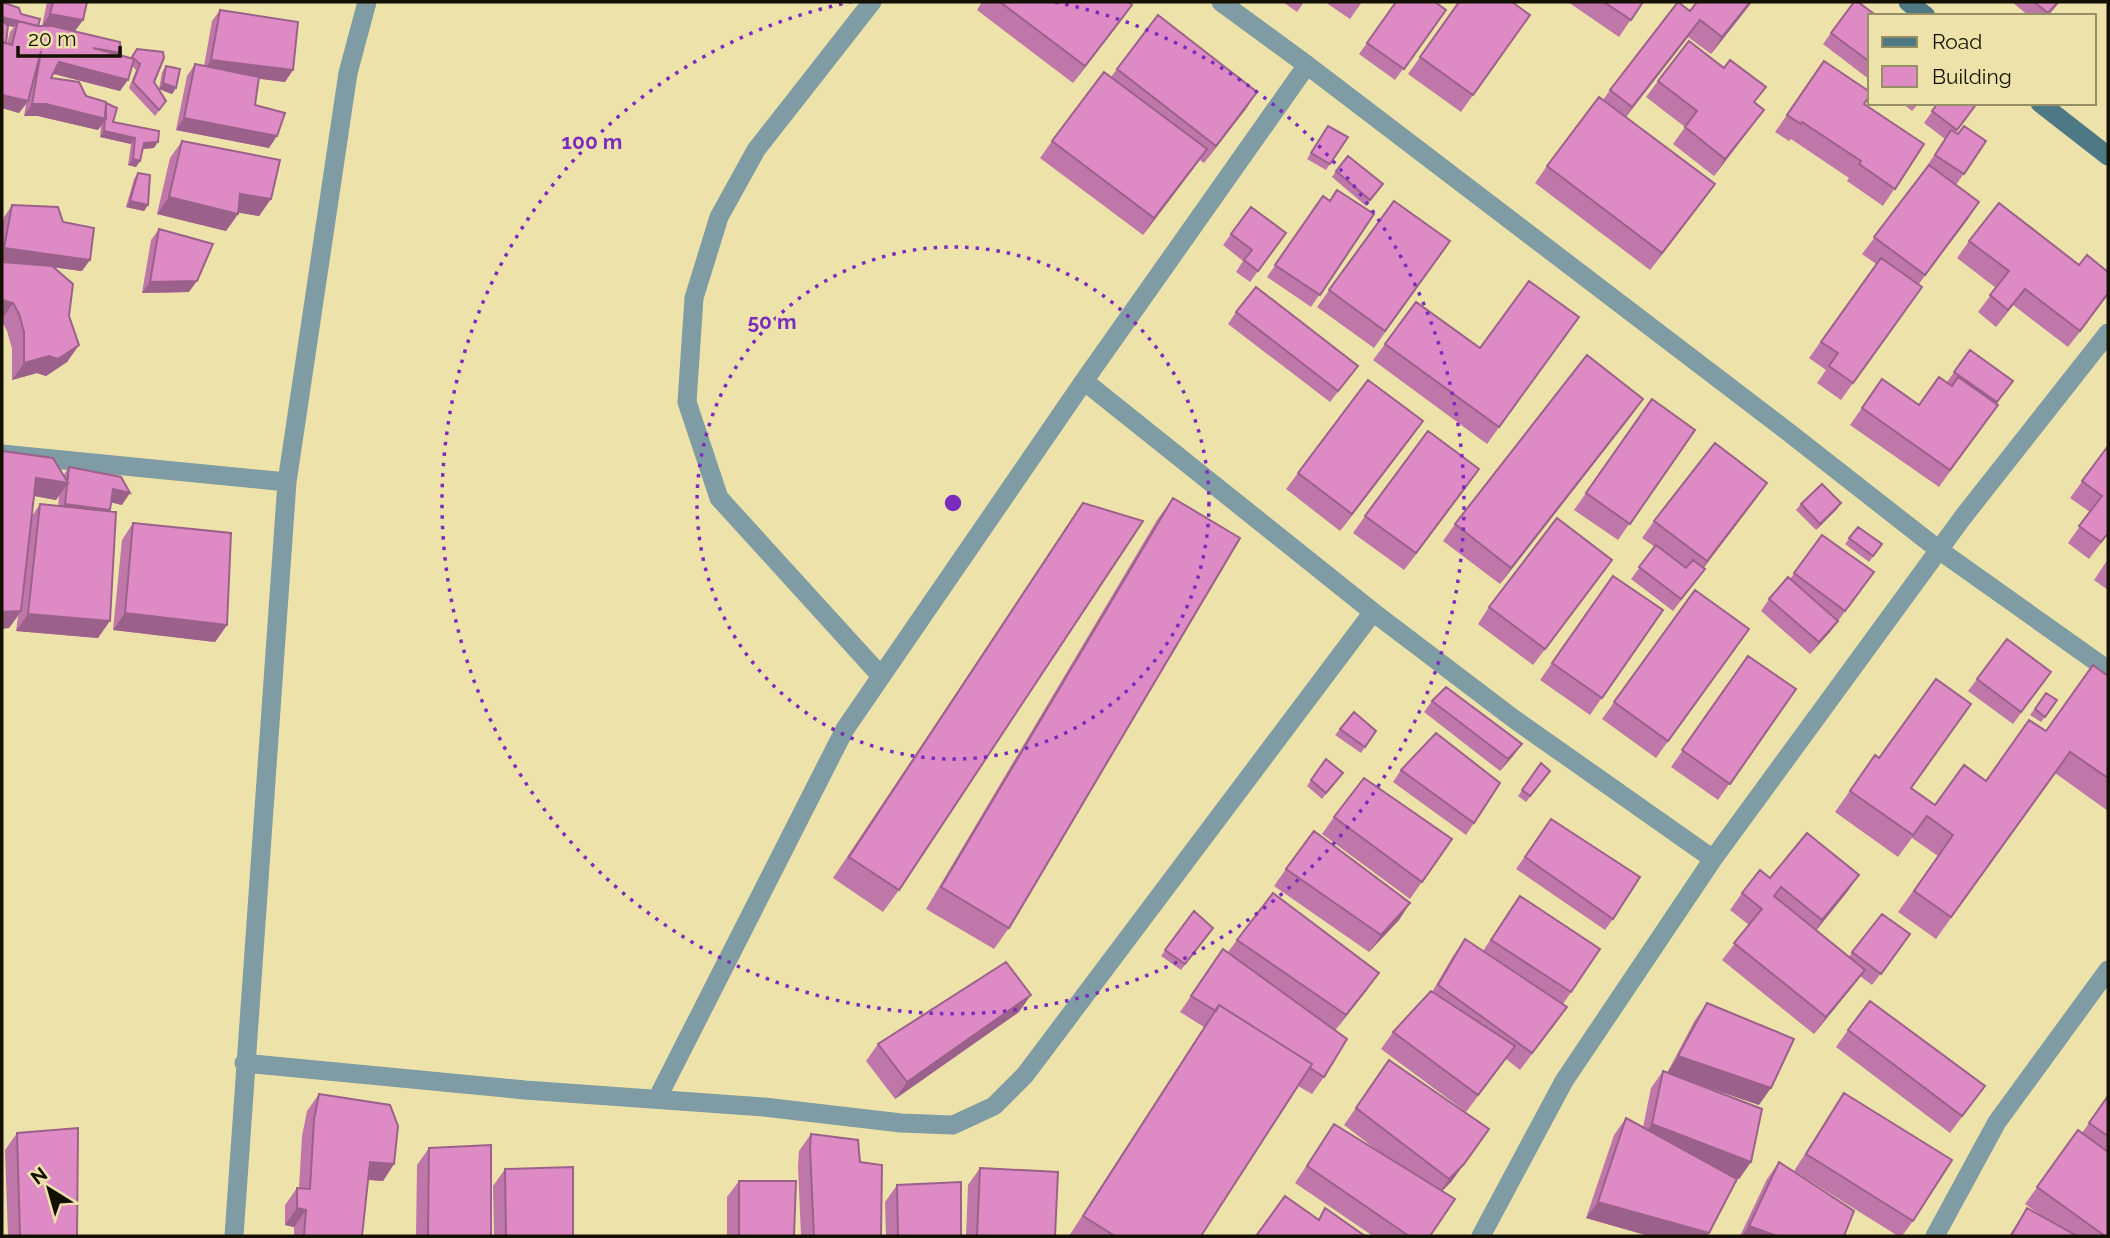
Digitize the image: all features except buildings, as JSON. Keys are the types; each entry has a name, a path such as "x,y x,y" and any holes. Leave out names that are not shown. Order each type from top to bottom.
{"main road":[{"path":"1908,2 1923,14"},
{"path":"2043,105 2108,156"}],"street":[{"path":"234,1236 244,1063 287,482 348,73 367,2"},
{"path":"872,2 756,150 719,218 694,298 687,402 719,498 881,676"},
{"path":"1221,2 1787,431 1939,550 2108,670"},
{"path":"657,1099 845,729 1084,381 1307,65"},
{"path":"1481,1236 1564,1081 1713,859 1939,550 2108,333"},
{"path":"1084,381 1373,612 1514,719 1713,859"},
{"path":"2,454 287,482"},
{"path":"244,1063 525,1090 764,1107 901,1123 953,1125 994,1106 1025,1075 1373,612"},
{"path":"1935,1236 1997,1122 2108,970"}]}
